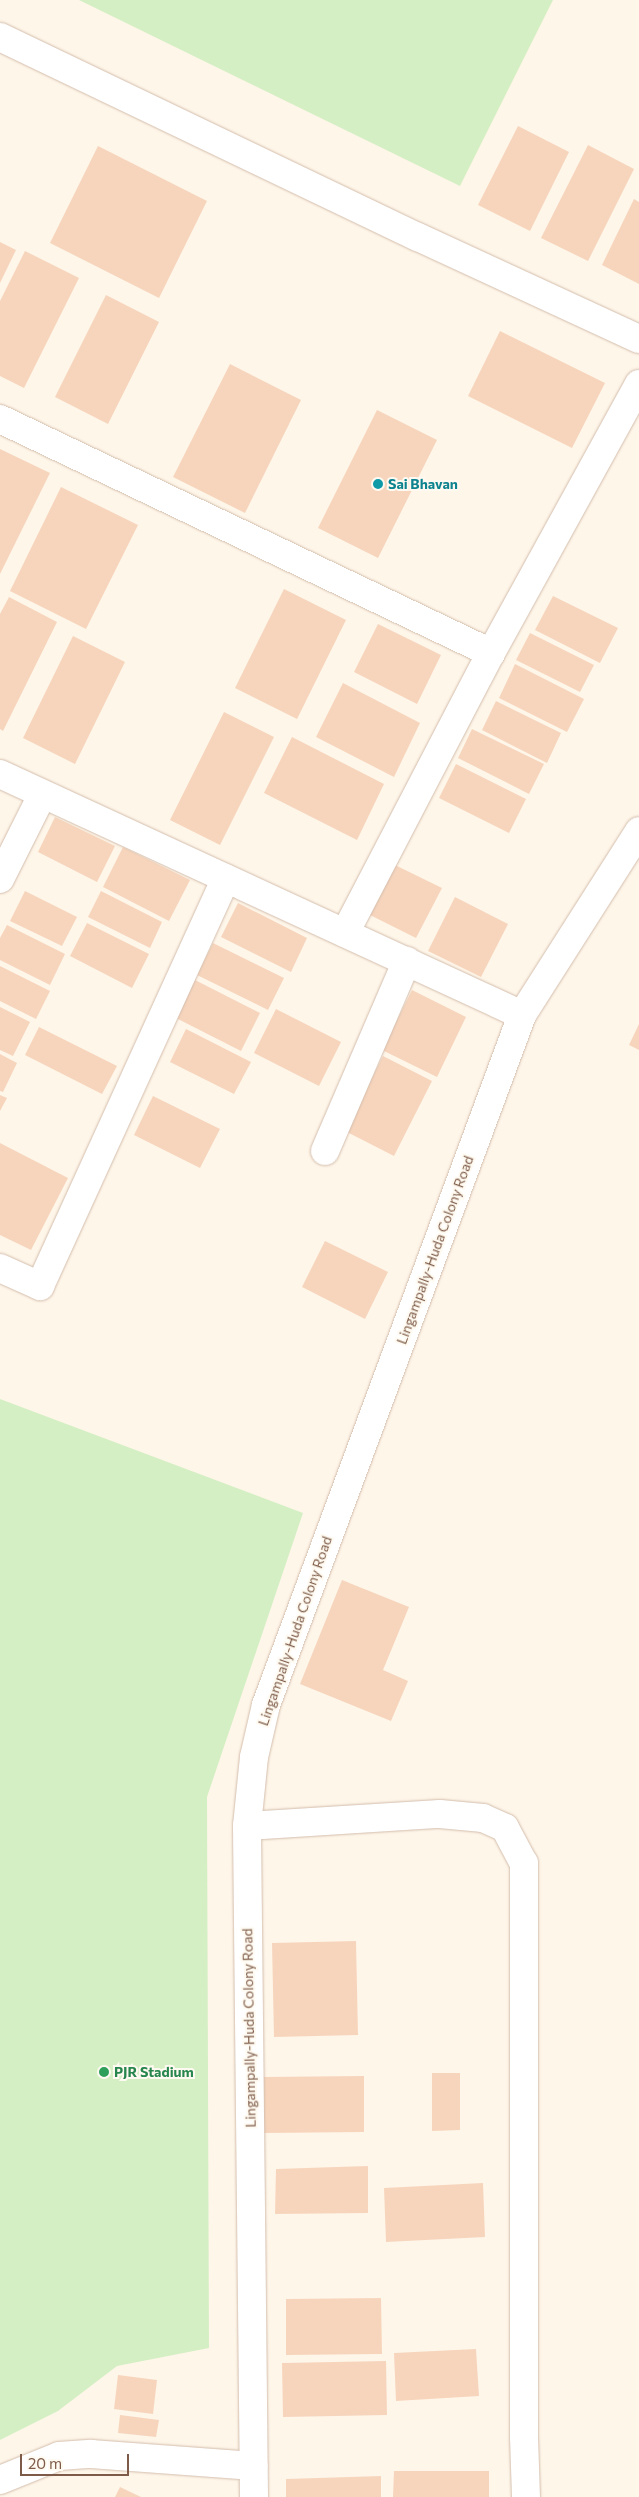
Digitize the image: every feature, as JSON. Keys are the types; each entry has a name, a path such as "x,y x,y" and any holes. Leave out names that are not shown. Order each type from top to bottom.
{"street":[{"path":"0,37 400,228 639,339"},
{"path":"345,933 491,654 639,384"},
{"path":"0,419 491,654"},
{"path":"0,774 522,1015"},
{"path":"0,879 42,795"},
{"name":"Lingampally-Huda Colony Road","path":"254,2497 247,1826 254,1757 266,1705 522,1015 639,832"},
{"path":"0,1268 40,1286 226,878"},
{"path":"325,1152 407,962"},
{"path":"247,1826 440,1814 483,1818 504,1828 524,1863 526,2497"},
{"path":"0,2480 59,2456 90,2454 254,2466"}],"green space":[{"path":"79,0 553,0 460,186"},
{"name":"PJR Stadium","path":"0,1399 303,1513 207,1797 209,2348 117,2366 58,2411 0,2440"}],"building":[{"path":"518,126 569,152 530,231 478,205"},
{"path":"588,145 634,169 588,261 541,238"},
{"path":"98,146 207,201 159,298 50,243"},
{"path":"634,199 639,202 639,284 602,265"},
{"path":"0,242 16,250 0,283"},
{"path":"25,251 79,278 24,388 0,376 0,301"},
{"path":"106,295 159,322 108,424 55,397"},
{"path":"500,331 605,383 572,448 468,396"},
{"path":"230,364 301,400 245,513 173,477"},
{"name":"Sai Bhavan","path":"377,410 437,440 378,558 318,528"},
{"path":"0,449 50,473 0,574"},
{"path":"61,487 138,525 86,629 10,591"},
{"path":"284,589 346,620 297,719 235,688"},
{"path":"553,596 618,628 600,663 535,630"},
{"path":"9,597 57,622 3,731 0,729 0,614"},
{"path":"378,624 441,655 417,704 354,672"},
{"path":"530,633 594,665 580,692 516,660"},
{"path":"73,636 125,662 75,764 23,738"},
{"path":"515,664 584,699 567,732 499,698"},
{"path":"343,683 420,723 394,777 316,737"},
{"path":"496,701 561,733 547,763 482,730"},
{"path":"224,712 274,737 220,845 170,820"},
{"path":"472,729 544,764 529,794 458,758"},
{"path":"292,737 384,784 357,840 264,793"},
{"path":"456,764 526,799 509,833 439,798"},
{"path":"55,817 115,846 97,882 38,852"},
{"path":"123,847 190,880 169,921 103,887"},
{"path":"395,865 442,888 416,938 370,915"},
{"path":"25,891 77,917 62,946 10,921"},
{"path":"101,891 162,922 150,948 88,917"},
{"path":"455,897 508,924 481,977 428,951"},
{"path":"238,903 307,938 291,972 221,937"},
{"path":"87,923 149,954 132,988 70,956"},
{"path":"7,925 65,954 50,985 0,960 0,938"},
{"path":"213,943 284,978 268,1010 197,975"},
{"path":"0,966 50,991 36,1019 0,1001"},
{"path":"191,978 260,1013 241,1051 172,1016"},
{"path":"412,990 466,1017 437,1077 382,1050"},
{"path":"0,1007 30,1022 13,1056 0,1050"},
{"path":"276,1009 341,1042 319,1086 254,1053"},
{"path":"639,1024 639,1050 629,1045"},
{"path":"39,1027 117,1066 102,1094 25,1055"},
{"path":"186,1029 251,1062 234,1094 170,1062"},
{"path":"0,1054 17,1063 3,1092 0,1091"},
{"path":"383,1056 432,1081 394,1156 345,1131"},
{"path":"0,1095 7,1098 0,1111"},
{"path":"153,1096 220,1129 200,1168 134,1135"},
{"path":"0,1143 68,1178 31,1250 0,1235"},
{"path":"325,1241 388,1272 365,1319 302,1287"},
{"path":"342,1580 409,1607 383,1670 408,1681 391,1721 300,1684"},
{"path":"356,1941 358,2035 274,2037 272,1943"},
{"path":"432,2073 460,2073 460,2130 432,2131"},
{"path":"364,2076 364,2132 263,2133 263,2077"},
{"path":"368,2166 368,2213 275,2214 276,2169"},
{"path":"483,2183 485,2237 386,2242 384,2188"},
{"path":"381,2298 382,2354 286,2355 286,2299"},
{"path":"476,2349 479,2396 396,2401 394,2353"},
{"path":"386,2361 387,2415 283,2417 282,2363"},
{"path":"118,2375 157,2380 153,2414 114,2409"},
{"path":"120,2415 159,2420 156,2437 118,2433"},
{"path":"394,2471 489,2471 489,2497 393,2497"},
{"path":"381,2476 381,2497 286,2497 286,2479"},
{"path":"120,2487 141,2497 115,2497"}],"place":[{"name":"Sai Bhavan","path":"378,484"},
{"name":"PJR Stadium","path":"104,2072"}]}
